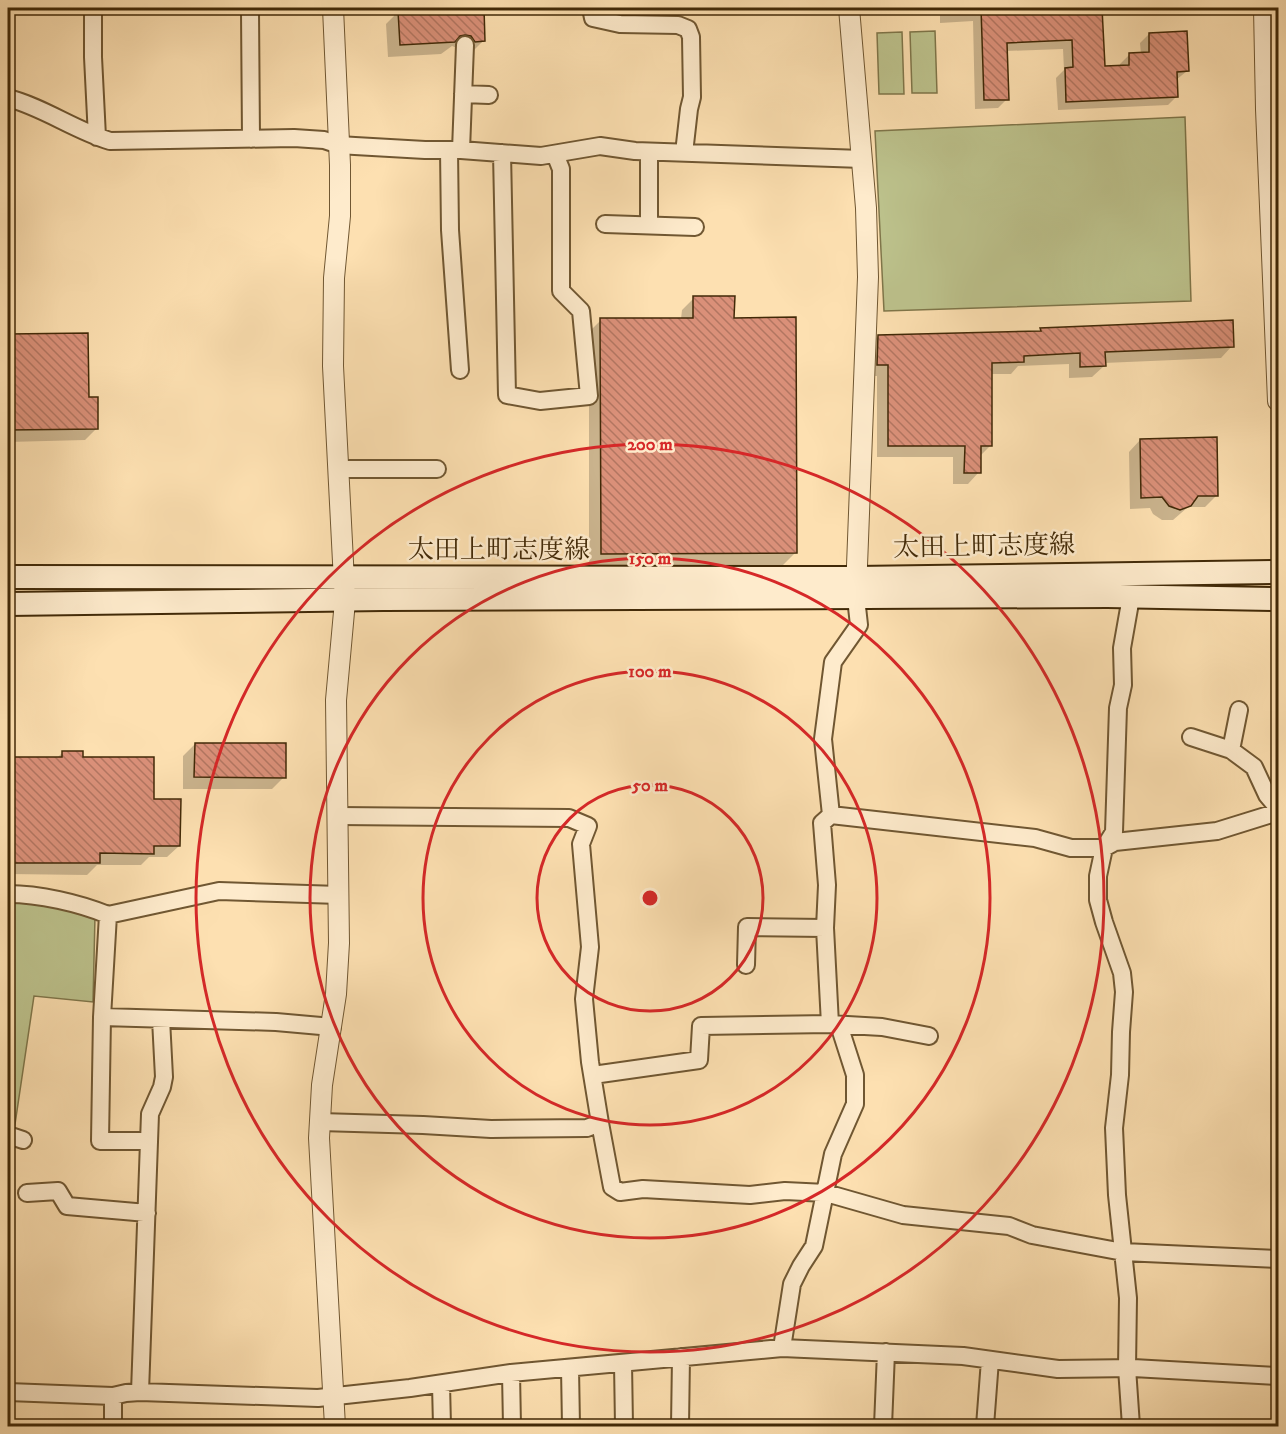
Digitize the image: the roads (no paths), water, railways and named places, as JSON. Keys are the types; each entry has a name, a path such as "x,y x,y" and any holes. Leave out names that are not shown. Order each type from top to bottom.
{"main road":[{"name":"太田上町志度線","path":"8,604 345,601 856,588 1107,573 1278,572"},
{"path":"1107,573 1107,596"},
{"name":"太田上町志度線","path":"8,577 343,577 1278,599"}],"street":[{"path":"93,8 97,137"},
{"path":"333,8 340,216 332,324 345,601 336,700 339,943 332,1027 322,1085 319,1138 335,1426"},
{"path":"591,8 593,18 620,24 678,25 688,28 691,37 692,97 684,153"},
{"path":"831,815 823,739 833,662 859,625 856,588 867,277 866,208 849,8"},
{"path":"1264,8 1278,401"},
{"path":"250,11 251,139"},
{"path":"459,370 450,230 455,150 463,94 465,45"},
{"path":"463,94 489,95"},
{"path":"8,98 23,102 110,141 324,140 339,145 541,156 600,146 649,152 862,159"},
{"path":"649,152 649,225"},
{"path":"502,153 507,396 540,402 589,396 581,311 561,291 561,169 555,154"},
{"path":"605,225 695,227"},
{"path":"338,469 437,469"},
{"path":"1131,597 1122,648 1123,685 1118,708 1114,832 1104,848 1098,876 1098,900 1122,973 1124,992 1120,1075 1114,1128 1117,1194 1128,1298 1127,1368 1131,1426"},
{"path":"1231,750 1239,710"},
{"path":"782,1348 792,1284 814,1246 833,1154 855,1104 855,1075 834,1025 825,928 827,885 822,823 831,815 1035,838 1071,848 1104,848 1115,842 1217,831 1278,810 1267,795 1254,767 1231,750 1191,737"},
{"path":"338,816 569,818 588,826 581,844 590,947 584,999 600,1123 612,1187 620,1192 643,1189 750,1195 785,1191 826,1193 903,1215 1009,1226 1032,1235 1123,1252 1278,1259"},
{"path":"8,894 24,894 95,909 108,915 219,891 339,895"},
{"path":"108,915 102,1017 100,1141 149,1141"},
{"path":"746,965 747,927 825,928"},
{"path":"102,1017 276,1022 332,1027"},
{"path":"140,1392 150,1114 164,1077 161,1019"},
{"path":"592,1075 699,1060 702,1026 834,1025 882,1028 929,1036"},
{"path":"320,1122 491,1129 587,1128 600,1123"},
{"path":"27,1193 58,1191 67,1206 147,1213"},
{"path":"8,1392 113,1396 140,1392 318,1398 441,1384 511,1373 782,1348 963,1356 1058,1369 1127,1368 1278,1376"},
{"path":"883,1426 886,1352"},
{"path":"680,1426 681,1357"},
{"path":"985,1426 990,1360"},
{"path":"623,1363 624,1426"},
{"path":"570,1368 571,1426"},
{"path":"511,1373 512,1426"},
{"path":"441,1384 442,1426"},
{"path":"113,1396 113,1426"}]}
